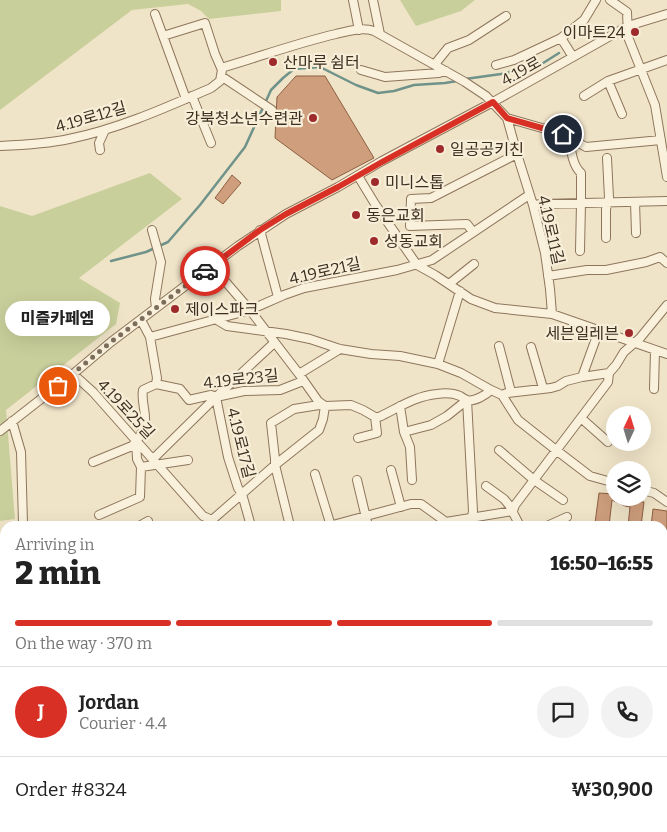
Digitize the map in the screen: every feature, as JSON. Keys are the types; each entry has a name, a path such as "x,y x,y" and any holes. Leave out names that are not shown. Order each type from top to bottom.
{"street":[{"path":"353,0 359,30"},
{"path":"373,0 380,34"},
{"path":"496,65 514,60 561,38 584,20 596,0"},
{"path":"610,0 627,12 626,27 628,38 655,106 667,177"},
{"path":"155,14 189,97 211,143"},
{"name":"4.19로","path":"0,431 111,342 260,230 626,27 667,14"},
{"path":"435,64 448,48 469,40 506,16"},
{"path":"163,36 205,23 221,72 272,110"},
{"name":"4.19로12길","path":"0,146 38,144 105,130 211,88 220,81 221,72 293,45 326,36 368,29 435,64 493,102"},
{"path":"561,38 573,57"},
{"path":"584,96 608,81 667,60"},
{"path":"361,70 385,77 446,71"},
{"path":"608,81 622,114"},
{"name":"4.19로11길","path":"493,102 507,118 516,154 533,205 544,253 552,314"},
{"path":"507,118 563,134 586,147 661,140"},
{"path":"100,150 99,143 105,130"},
{"path":"569,138 578,170 581,173 580,251"},
{"path":"473,232 467,224 410,226 411,199 431,198 516,154"},
{"path":"606,238 606,209 609,198 607,158"},
{"path":"358,176 417,265 435,274 471,299 495,308 552,314 667,354"},
{"name":"4.19로21길","path":"150,337 250,310 304,288 349,280 432,260 529,195"},
{"path":"533,205 667,201"},
{"path":"635,202 636,233"},
{"path":"152,230 161,262 155,299 156,308"},
{"path":"260,230 278,298"},
{"path":"548,276 587,270 606,270 646,262 660,257 667,263"},
{"path":"449,284 474,264"},
{"path":"212,266 250,310 318,401 325,406 351,405 375,417 379,417 417,398 449,393 467,400 473,400 491,390"},
{"path":"438,364 460,291"},
{"path":"513,511 515,505 608,382 609,373 624,352 640,338 667,305"},
{"path":"93,462 132,446 136,442 145,423 143,390 156,384 157,378 150,337 141,320"},
{"path":"218,320 227,326 286,334 310,339 340,349 400,356 438,364 461,373 502,396 518,420 590,476 606,480"},
{"path":"582,377 599,330"},
{"name":"4.19로17길","path":"155,461 216,397 274,343"},
{"path":"499,346 511,392"},
{"path":"532,347 543,388"},
{"name":"4.19로23길","path":"156,384 180,389 189,400 244,391 280,390 340,349"},
{"path":"654,389 655,350"},
{"path":"502,396 511,392 558,386 566,381 609,373"},
{"name":"4.19로25길","path":"73,374 93,392 203,516 210,521"},
{"name":"4.19로17길","path":"216,397 228,457 238,488 242,494"},
{"path":"404,432 431,425 447,416 467,400"},
{"path":"467,400 472,517"},
{"name":"4.19로17길","path":"215,521 275,465 319,430 325,406 319,404 294,409 271,423 275,465"},
{"path":"400,406 404,432 410,447 412,480"},
{"path":"358,438 377,433 375,417"},
{"path":"581,418 606,440"},
{"path":"12,421 21,452 23,521"},
{"path":"99,515 140,497 141,467 137,459 136,442"},
{"path":"499,450 534,480 563,500"},
{"path":"141,467 155,461 188,460"},
{"path":"275,465 289,521"},
{"path":"391,470 402,507"},
{"path":"315,474 329,521"},
{"path":"357,480 366,521"},
{"path":"486,486 504,499 518,521"},
{"path":"651,492 667,502"},
{"path":"242,494 250,521"},
{"path":"348,521 411,504 421,504 440,521"},
{"path":"458,521 513,511"},
{"path":"558,521 567,517"}],"green space":[{"path":"0,0 281,0 281,11 209,19 201,11 188,4 132,10 0,110"},
{"path":"400,0 475,0 461,11 416,26"},
{"path":"150,173 182,199 79,278 120,303 116,324 6,410 15,519 0,521 0,206 32,216"}],"building":[{"name":"강북청소년수련관","path":"296,76 325,76 374,158 332,180 275,138 277,97"},
{"path":"232,175 241,183 223,204 215,198"},
{"path":"599,493 606,494 606,506 611,506 610,521 595,521"},
{"path":"625,506 644,506 642,521 629,521 630,507"},
{"path":"653,509 667,511 667,521 652,521"}],"waterway":[{"path":"465,79 501,74 540,65 559,53"},
{"path":"111,261 146,252 168,242 200,205 245,147 271,90 294,69 320,67 356,85 378,93 394,91 414,85 457,81"}],"way so far":[{"path":"58,386 111,342 205,271"}],"place":[{"name":"이마트24","path":"635,32"},
{"name":"산마루 쉼터","path":"273,62"},
{"name":"강북청소년수련관","path":"313,118"},
{"name":"일공공키친","path":"440,149"},
{"name":"미니스톱","path":"375,182"},
{"name":"동은교회","path":"356,215"},
{"name":"성동교회","path":"374,241"},
{"name":"제이스파크","path":"175,309"},
{"name":"세븐일레븐","path":"629,333"},
{"name":"미즐카페엠","path":"58,386"}],"route":[{"path":"205,271 260,230 286,214 493,102 507,118 563,134"}]}
